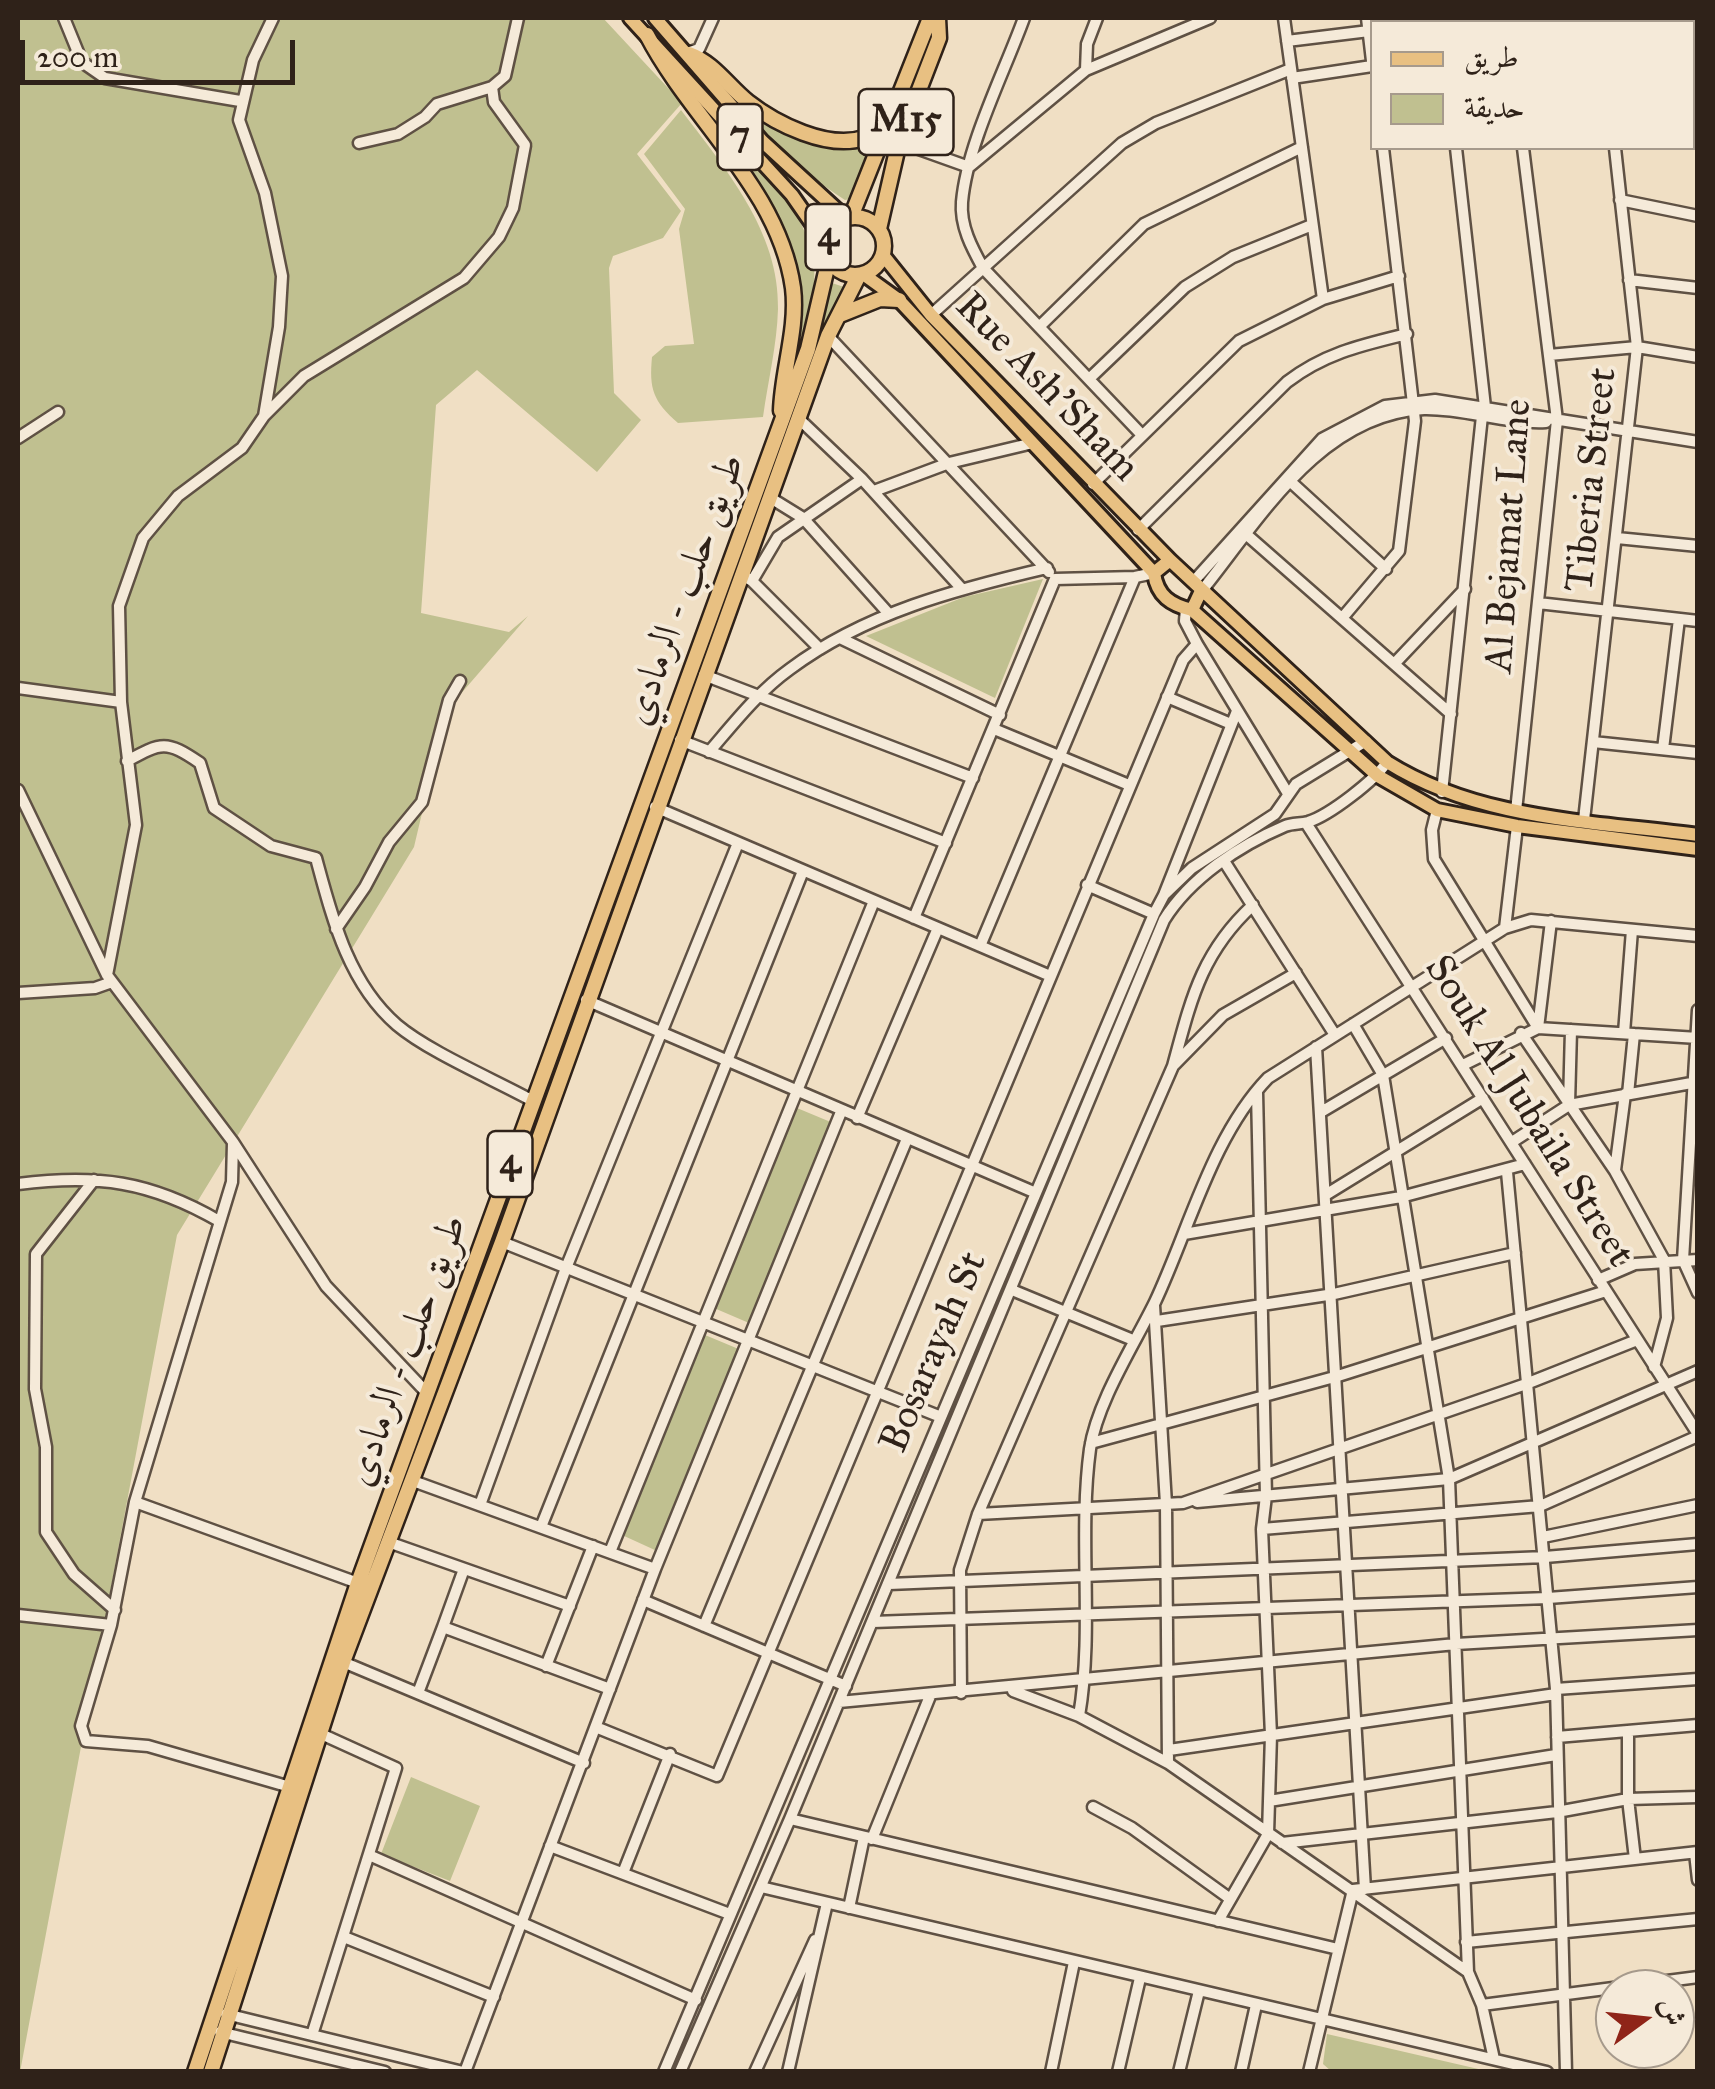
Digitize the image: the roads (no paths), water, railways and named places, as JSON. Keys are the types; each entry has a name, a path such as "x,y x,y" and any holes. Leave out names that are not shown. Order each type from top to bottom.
{"highway":[{"name":"M15","path":"849,218 892,124 930,18"},
{"name":"M15","path":"879,229 899,142 939,38 938,18"},
{"path":"647,35 670,80 746,178 783,248 793,288 793,322 782,383 780,424"},
{"path":"688,53 715,70 749,102 783,124 814,136 862,139 892,124"},
{"name":"4","path":"849,218 862,218 879,229 883,255 861,274 842,272 828,252 832,228 849,218"},
{"name":"طريق حلب - الرمادي","path":"222,2014 290,1787 358,1583 808,349 828,252"},
{"name":"طريق حلب - الرمادي","path":"195,2072 216,2031 343,1662 502,1242 655,807 704,675 746,578 769,497 828,336 861,274"},
{"path":"840,315 880,299 900,300"},
{"name":"طريق حلب - الرمادي","path":"211,2072 216,2031"}],"main road":[{"name":"7","path":"630,18 792,195 828,252"},
{"name":"7","path":"655,18 762,142 849,218"},
{"name":"Rue Ash'Sham","path":"883,255 931,315 1196,587"},
{"name":"Rue Ash'Sham","path":"861,274 900,300 1154,572 1168,601 1189,609"},
{"path":"1154,572 1170,560"},
{"path":"1698,835 1516,810 1442,792 1388,762 1196,587 1189,609 1378,776 1438,810 1517,826 1698,849"}],"street":[{"path":"64,18 82,62 105,78 240,100"},
{"path":"264,416 279,327 282,276 264,192 243,140 240,100 273,18"},
{"path":"359,143 398,134 426,117 437,104 492,86 505,76 518,18"},
{"path":"688,53 699,49 713,18"},
{"path":"1024,18 970,168 962,205 968,240 982,268 1141,434"},
{"path":"1086,70 1087,44 1097,18"},
{"path":"1174,18 1175,32"},
{"path":"970,168 1086,70 1210,18"},
{"path":"1284,18 1324,299"},
{"path":"1367,18 1370,42"},
{"path":"1287,40 1369,31"},
{"path":"931,315 1122,143 1156,123 1292,74 1370,64"},
{"path":"18,992 95,988 109,978 136,825 121,702 120,606 143,538 178,496 242,448 264,416 304,376 464,278 498,237 513,208 524,145 494,102 492,86"},
{"path":"899,142 970,168"},
{"path":"1039,327 1144,224 1302,148"},
{"path":"1344,617 1386,569 1401,545 1415,405 1383,150"},
{"path":"1442,792 1483,412 1456,150"},
{"name":"Al Bejamat Lane","path":"1516,810 1556,420 1524,150"},
{"name":"Tiberia Street","path":"1584,820 1637,347 1614,150"},
{"path":"1620,200 1698,216"},
{"path":"1089,379 1185,287 1233,257 1312,224"},
{"path":"1093,484 1239,341 1324,299 1399,276"},
{"path":"1629,280 1698,288"},
{"path":"1138,530 1287,382 1310,364 1334,352 1407,334"},
{"path":"828,336 1054,579"},
{"path":"1548,355 1637,347 1698,357"},
{"path":"1196,587 1318,453 1344,433 1415,405"},
{"path":"1196,587 1322,439 1355,418 1415,405 1556,420 1698,442"},
{"path":"18,438 58,412"},
{"path":"798,418 874,491 962,588"},
{"path":"874,491 949,462 1033,443"},
{"path":"820,649 746,578 778,537 862,479"},
{"path":"1292,483 1386,569"},
{"path":"769,497 803,518 889,614"},
{"path":"1247,535 1451,714"},
{"path":"1618,538 1698,546"},
{"path":"709,752 759,695 840,638 889,614 962,588 1047,568"},
{"path":"1054,579 1135,577 1154,572"},
{"path":"980,946 1135,577"},
{"path":"914,918 1054,579"},
{"path":"1395,664 1465,589"},
{"path":"1538,603 1698,622"},
{"path":"1189,609 1185,621 1197,644 1287,792 1366,742"},
{"path":"1663,749 1679,619"},
{"path":"840,638 1000,715"},
{"path":"598,1728 718,1776 1048,975 1183,660 1197,644"},
{"path":"704,675 973,778"},
{"path":"336,929 366,887 388,842 422,802 449,700 460,680"},
{"path":"18,688 121,702"},
{"path":"1167,697 1232,724"},
{"path":"1164,894 1237,711"},
{"path":"994,729 1129,785"},
{"path":"680,740 946,843"},
{"path":"1593,742 1698,753"},
{"path":"127,762 155,746 174,745 200,762 214,808 271,846 316,858 336,929 354,970 398,1026 533,1101"},
{"name":"Bosarayah St","path":"680,2072 790,1820 1164,920 1189,888 1224,862 1300,823 1378,776 1388,762"},
{"path":"18,790 22,808 109,978 233,1142 326,1286 427,1393"},
{"name":"Bosarayah St","path":"664,2072 728,1913 1154,914 1164,894 1192,868 1275,814 1287,792"},
{"name":"Souk Al Jubaila Street","path":"1282,804 1300,823 1413,986 1698,1435"},
{"path":"655,807 1048,975"},
{"path":"1438,810 1432,830 1434,858 1538,1028"},
{"path":"1505,928 1517,826"},
{"path":"480,1505 566,1268 738,843"},
{"path":"1224,862 1335,1035"},
{"path":"542,1528 803,871"},
{"path":"1087,884 1154,914"},
{"path":"610,1552 874,901"},
{"path":"961,1693 960,1579 978,1514 1172,1066 1194,986 1222,933 1253,904"},
{"path":"1080,1716 1085,1681 1084,1509 1091,1443 1133,1340 1154,1304 1226,1143 1256,1089 1505,928 1530,920 1698,936"},
{"path":"1538,1028 1550,921"},
{"path":"857,1118 938,928"},
{"path":"1614,1171 1627,1094 1632,930"},
{"path":"1172,1066 1223,1016 1296,974"},
{"path":"585,1000 1036,1193"},
{"path":"1698,1010 1692,1202 1683,1260 1698,1293"},
{"path":"1353,1024 1383,1075 1449,1479 1468,1972 1482,2005 1494,2058"},
{"path":"1464,1065 1521,1033 1538,1028 1697,1038"},
{"path":"1569,1105 1571,1030"},
{"path":"1521,1033 1614,1171 1664,1260 1667,1318 1654,1367"},
{"path":"1321,1112 1446,1038"},
{"path":"1309,2072 1338,1949 1359,1889 1360,1832 1334,1294 1316,1047"},
{"path":"1512,1142 1569,1105 1695,1082"},
{"path":"1218,1920 1268,1834 1271,1735 1262,1529 1266,1496 1256,1089"},
{"path":"1328,1194 1483,1098"},
{"path":"222,2014 464,2072 598,1728 654,1568 841,1112"},
{"path":"704,1626 906,1139"},
{"path":"233,1142 232,1182 135,1502 115,1610 81,1726 86,1741 148,1746 290,1787"},
{"path":"1184,1234 1402,1197 1507,1172 1525,1164"},
{"path":"1507,1172 1556,1691 1566,2072"},
{"path":"18,1184 67,1178 130,1183 175,1196 219,1221"},
{"path":"94,1180 36,1254 35,1390 46,1447 46,1532 74,1574 115,1610"},
{"path":"502,1242 941,1417"},
{"path":"1158,1320 1416,1279 1515,1253"},
{"path":"1598,1280 1635,1264 1698,1260"},
{"path":"1012,1290 1133,1340"},
{"path":"1091,1443 1338,1376 1606,1292"},
{"path":"1154,1304 1158,1320 1166,1504 1169,1756"},
{"path":"1183,1503 1526,1384 1637,1340"},
{"path":"978,1514 1183,1503 1449,1479 1534,1446 1698,1370"},
{"path":"1262,1529 1540,1506 1698,1435"},
{"path":"413,1481 654,1568"},
{"path":"135,1502 358,1583"},
{"path":"1542,1537 1698,1506"},
{"path":"391,1543 570,1606"},
{"path":"889,1584 1544,1558 1698,1544"},
{"path":"546,1666 594,1546"},
{"path":"418,1693 464,1569"},
{"path":"873,1622 1454,1598 1548,1598 1698,1586"},
{"path":"643,1600 846,1686"},
{"path":"18,1615 111,1625"},
{"path":"443,1627 610,1689"},
{"path":"839,1702 1456,1644 1698,1630"},
{"path":"343,1662 584,1763"},
{"path":"1169,1756 1271,1735 1556,1691 1698,1679"},
{"path":"1007,1689 1169,1756 1268,1834 1359,1889 1468,1972"},
{"path":"849,1908 868,1838 930,1696"},
{"path":"1557,1738 1698,1725"},
{"path":"1628,1731 1628,1799 1635,1858"},
{"path":"312,2035 396,1768 320,1733"},
{"path":"623,1874 670,1754"},
{"path":"1269,1801 1556,1755"},
{"path":"1282,1843 1558,1812 1628,1799 1698,1797"},
{"path":"1093,1807 1132,1828 1229,1898"},
{"path":"790,1820 1338,1949"},
{"path":"550,1846 728,1913"},
{"path":"1359,1889 1696,1852 1698,1880"},
{"path":"369,1855 523,1920 696,2000"},
{"path":"761,1887 1547,2072"},
{"path":"788,2072 827,1903"},
{"path":"1466,1942 1698,1919"},
{"path":"755,2072 820,1930"},
{"path":"344,1937 494,1997"},
{"path":"1051,2072 1074,1962"},
{"path":"1482,2005 1698,1977"},
{"path":"1118,2072 1140,1978"},
{"path":"1179,2072 1198,1992"},
{"path":"1241,2072 1256,2005"},
{"path":"216,2031 385,2072"},
{"path":"325,2072 330,2058"}]}
